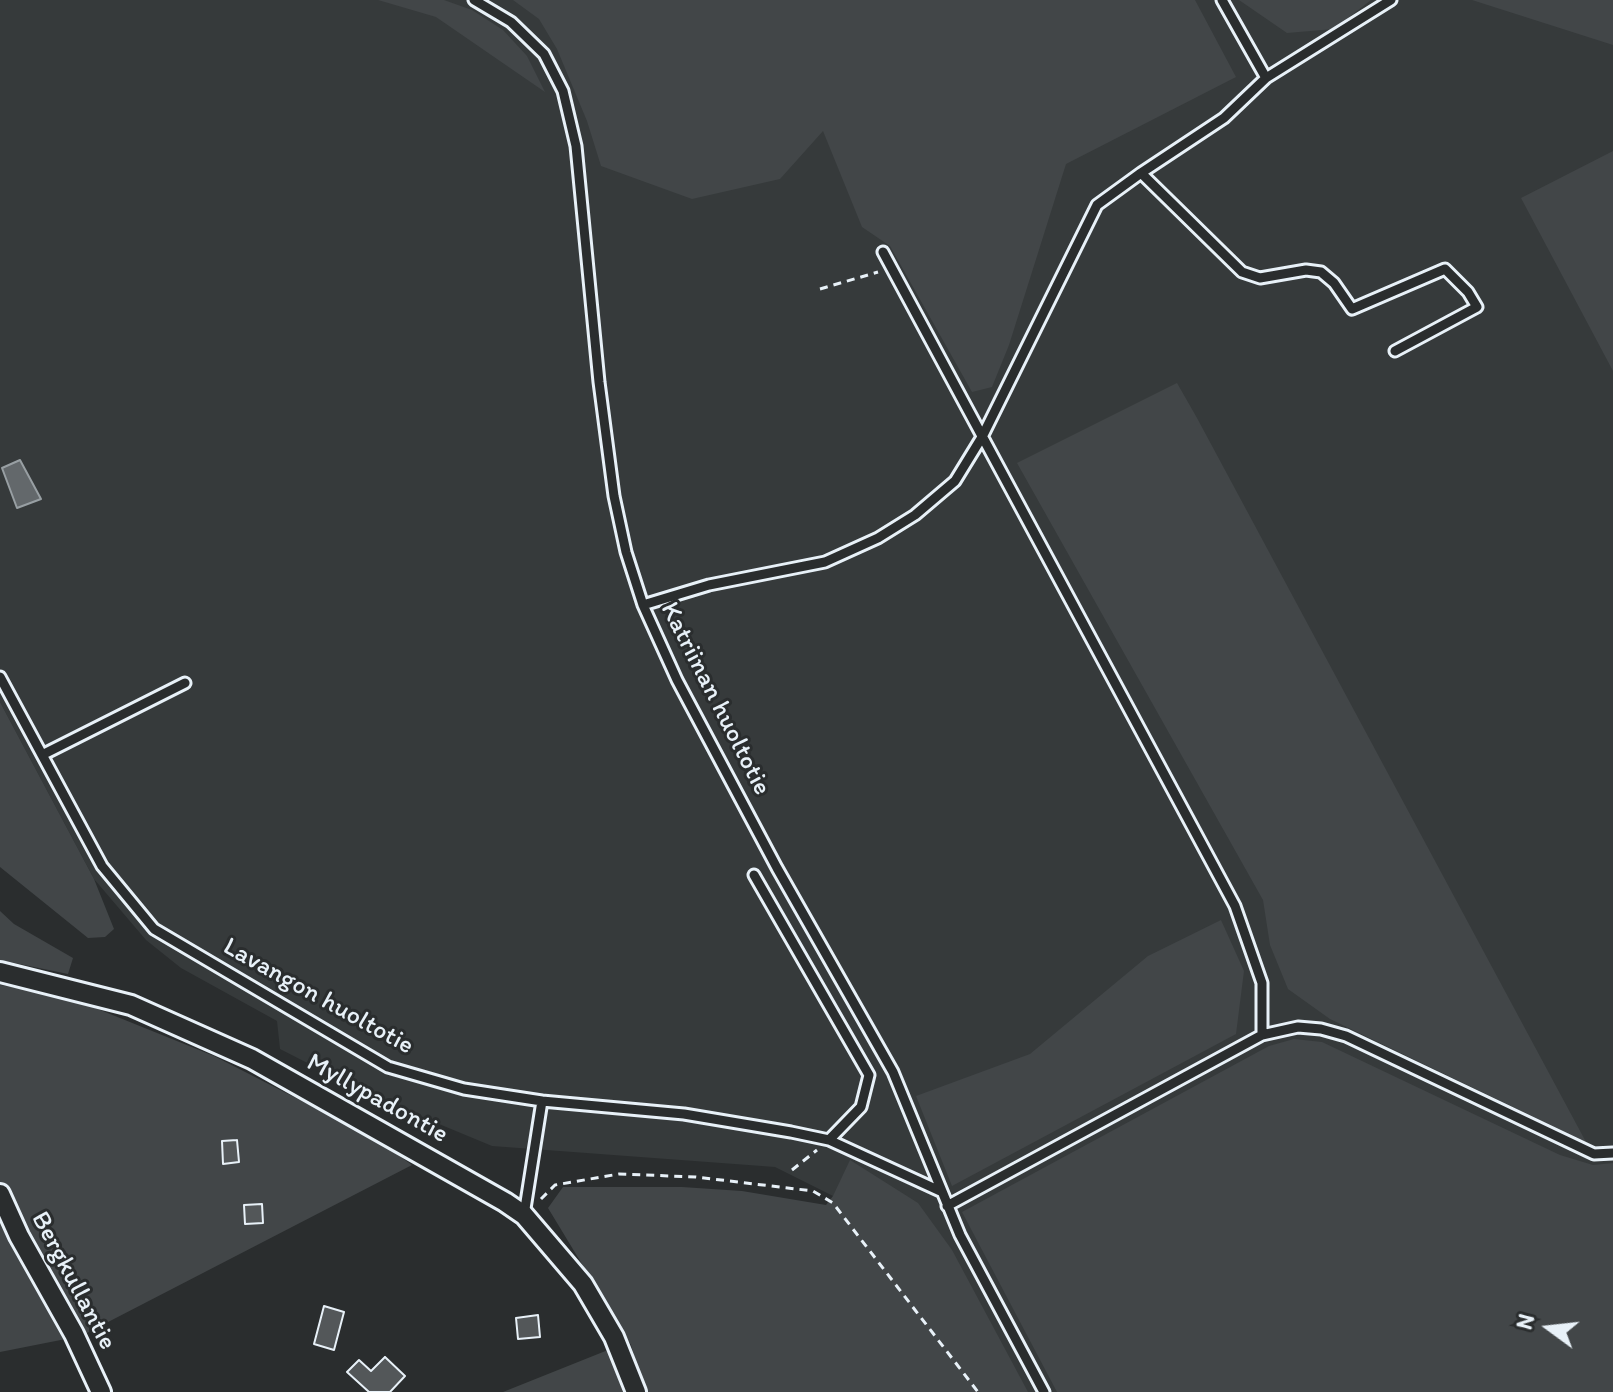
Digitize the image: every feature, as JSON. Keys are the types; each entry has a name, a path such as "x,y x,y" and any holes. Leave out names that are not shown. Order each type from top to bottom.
{"street":[{"name":"Myllypadontie","path":"0,972 131,1005 252,1059 505,1202 524,1215 583,1284 614,1337 636,1392"},
{"name":"Bergkullantie","path":"0,1194 101,1392"}],"lane":[{"name":"Katriinan huoltotie","path":"474,0 511,22 544,54 563,91 576,146 599,382 614,496 626,552 643,605 677,680 777,868 893,1072 947,1206 1044,1392"},
{"path":"1222,0 1266,78"},
{"path":"643,605 709,585 825,562 878,538 915,515 955,481 982,437 1097,205 1224,118 1266,78 1391,0"},
{"path":"1141,173 1242,272 1260,278 1306,270 1321,272 1334,283 1352,309 1445,269 1468,292 1477,307 1395,351"},
{"path":"883,252 1235,906 1262,983 1262,1035"},
{"name":"Lavangon huoltotie","path":"0,677 102,866 154,929 388,1067 464,1089 542,1101 684,1114 829,1140 940,1191"},
{"path":"42,755 185,683"},
{"path":"754,875 869,1075 861,1107 829,1140"},
{"path":"947,1206 1262,1035 1298,1027 1346,1036 1594,1154 1613,1153"},
{"path":"524,1215 542,1101"}],"path":[{"path":"820,289 891,268"},
{"path":"792,1170 829,1140"},
{"path":"555,1185 619,1174 696,1177 813,1191 833,1203 978,1392"}],"shaded area":[{"path":"0,0 1613,0 1613,1392 985,1392 833,1196 775,1167 492,1146 374,1097 280,1049 277,1021 181,968 146,940 94,879 0,702"},
{"path":"378,0 444,0 472,10 503,30 527,56 545,92 436,17"},
{"path":"513,0 1195,0 1236,77 1066,164 1009,345 992,387 972,392 890,246 862,227 823,131 780,179 692,199 601,166 587,121 557,49 539,19"},
{"path":"1239,0 1371,0 1334,29 1287,33"},
{"path":"1472,0 1613,0 1613,45"},
{"path":"1613,151 1613,371 1521,198"},
{"path":"1177,383 1586,1142 1330,1019 1288,989 1270,945 1263,900 1017,463"},
{"path":"20,460 41,499 17,508 2,468"},
{"path":"0,702 94,879 114,929 105,937 88,938 0,867"},
{"path":"0,911 14,924 73,958 68,974 0,960"},
{"path":"1221,920 1244,971 1236,1034 952,1186 916,1096 1030,1054 1148,956"},
{"path":"0,985 68,997 214,1056 374,1138 412,1165 81,1336 0,1352"},
{"path":"1294,1039 1322,1042 1560,1155 1593,1165 1613,1163 1613,1392 1057,1392 962,1212 1269,1046"},
{"path":"850,1160 918,1203 952,1250 1028,1392 645,1392 631,1345 548,1208 563,1187 682,1187 742,1191 826,1205"},
{"path":"608,1350 623,1392 503,1392"}],"building":[{"path":"237,1140 239,1162 223,1164 222,1141"},
{"path":"262,1204 263,1223 245,1224 244,1205"},
{"path":"324,1306 344,1312 334,1350 314,1344"},
{"path":"538,1315 540,1337 518,1339 516,1318"},
{"path":"385,1357 405,1376 390,1392 369,1392 347,1372 359,1360 371,1371"}]}
